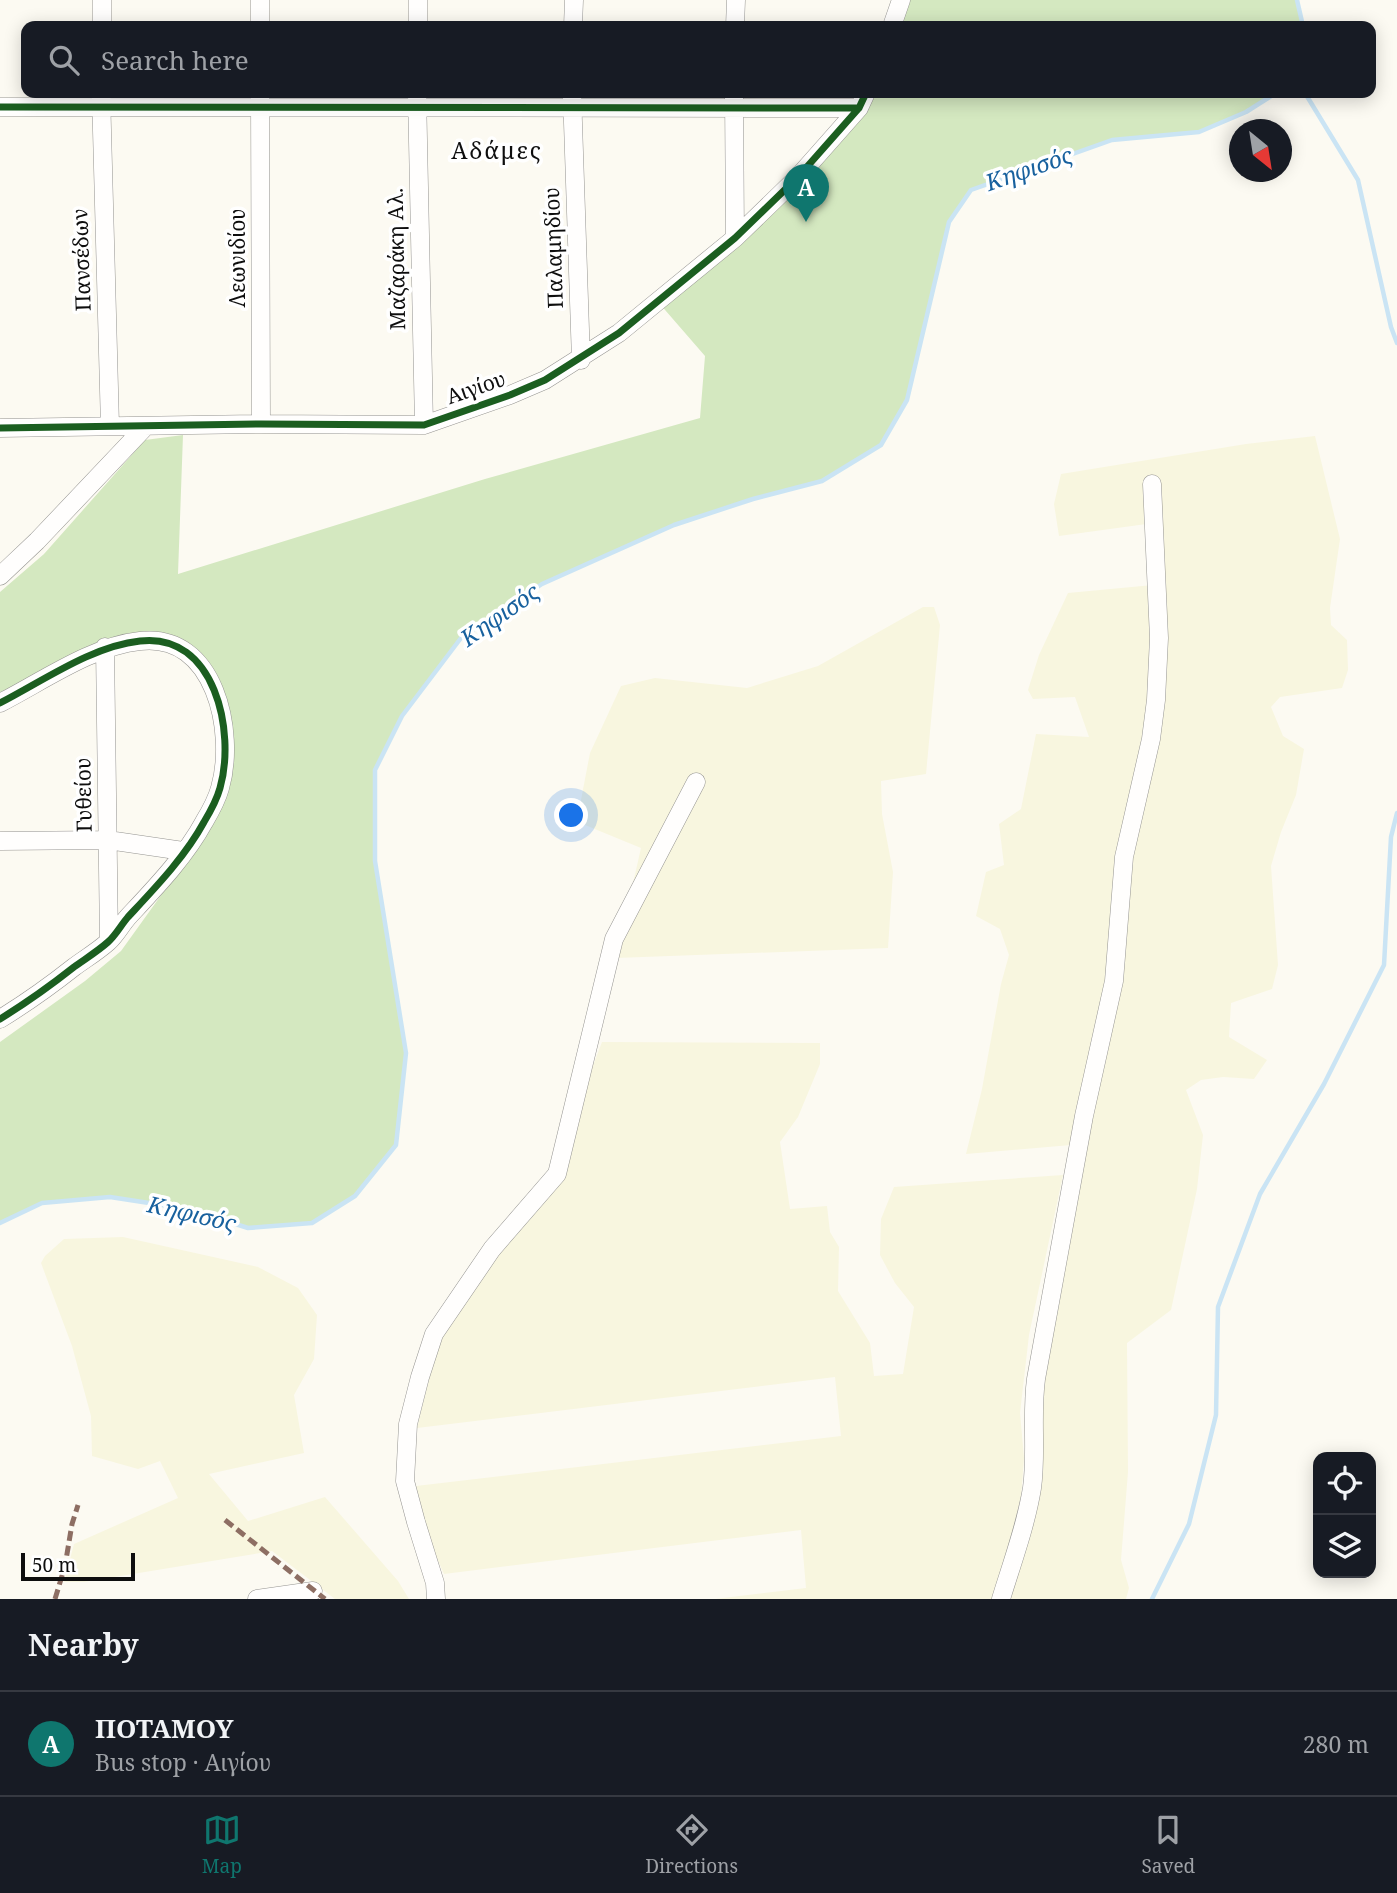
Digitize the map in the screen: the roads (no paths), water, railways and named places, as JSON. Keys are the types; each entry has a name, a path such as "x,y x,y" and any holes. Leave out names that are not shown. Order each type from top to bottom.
{"street":[{"path":"102,0 102,21"},
{"path":"260,0 260,21"},
{"path":"418,0 418,21"},
{"path":"573,21 574,0"},
{"path":"735,21 736,0"},
{"path":"894,21 901,0"},
{"path":"0,107 101,100 862,100"},
{"name":"Πανσέδων","path":"101,100 110,426"},
{"name":"Λεωνιδίου","path":"260,100 261,424"},
{"name":"Μαζαράκη Αλ.","path":"416,100 424,425"},
{"name":"Παλαμηδίου","path":"572,100 580,360"},
{"path":"734,100 736,238"},
{"name":"Αιγίου","path":"0,428 261,424 424,425 510,395 545,380 619,333 736,238 798,177 862,100"},
{"path":"0,576 37,541 146,426"},
{"path":"1001,1599 1032,1488 1033,1402 1036,1379 1084,1116 1114,981 1124,857 1151,739 1159,638 1152,484"},
{"path":"0,703 105,647 156,640 181,648 191,654 200,665 218,698 223,718 224,746 220,789 204,823 109,942 32,999 0,1019"},
{"name":"Γυθείου","path":"105,647 109,942"},
{"path":"436,1599 435,1583 405,1481 408,1424 420,1377 434,1334 492,1249 556,1174 614,939 696,782"},
{"path":"0,841 108,840 183,851"},
{"path":"257,1599 313,1591"}],"waterway":[{"name":"Κηφισός","path":"1297,0 1302,21"},
{"name":"Κηφισός","path":"0,1223 42,1203 110,1197 188,1209 248,1228 312,1223 355,1196 396,1145 406,1053 375,861 375,770 402,716 461,638 542,584 674,525 753,499 822,481 881,445 907,400 949,222 971,190 1112,140 1199,132 1246,112 1268,98"},
{"path":"1308,98 1358,180 1391,327 1397,343"},
{"path":"1152,1599 1189,1524 1216,1415 1218,1307 1260,1194 1324,1084 1384,965 1391,837 1397,813"}],"place":[{"name":"ΠΟΤΑΜΟΥ","path":"806,222"}],"district":[{"name":"Αδάμες","path":"497,151"}]}
